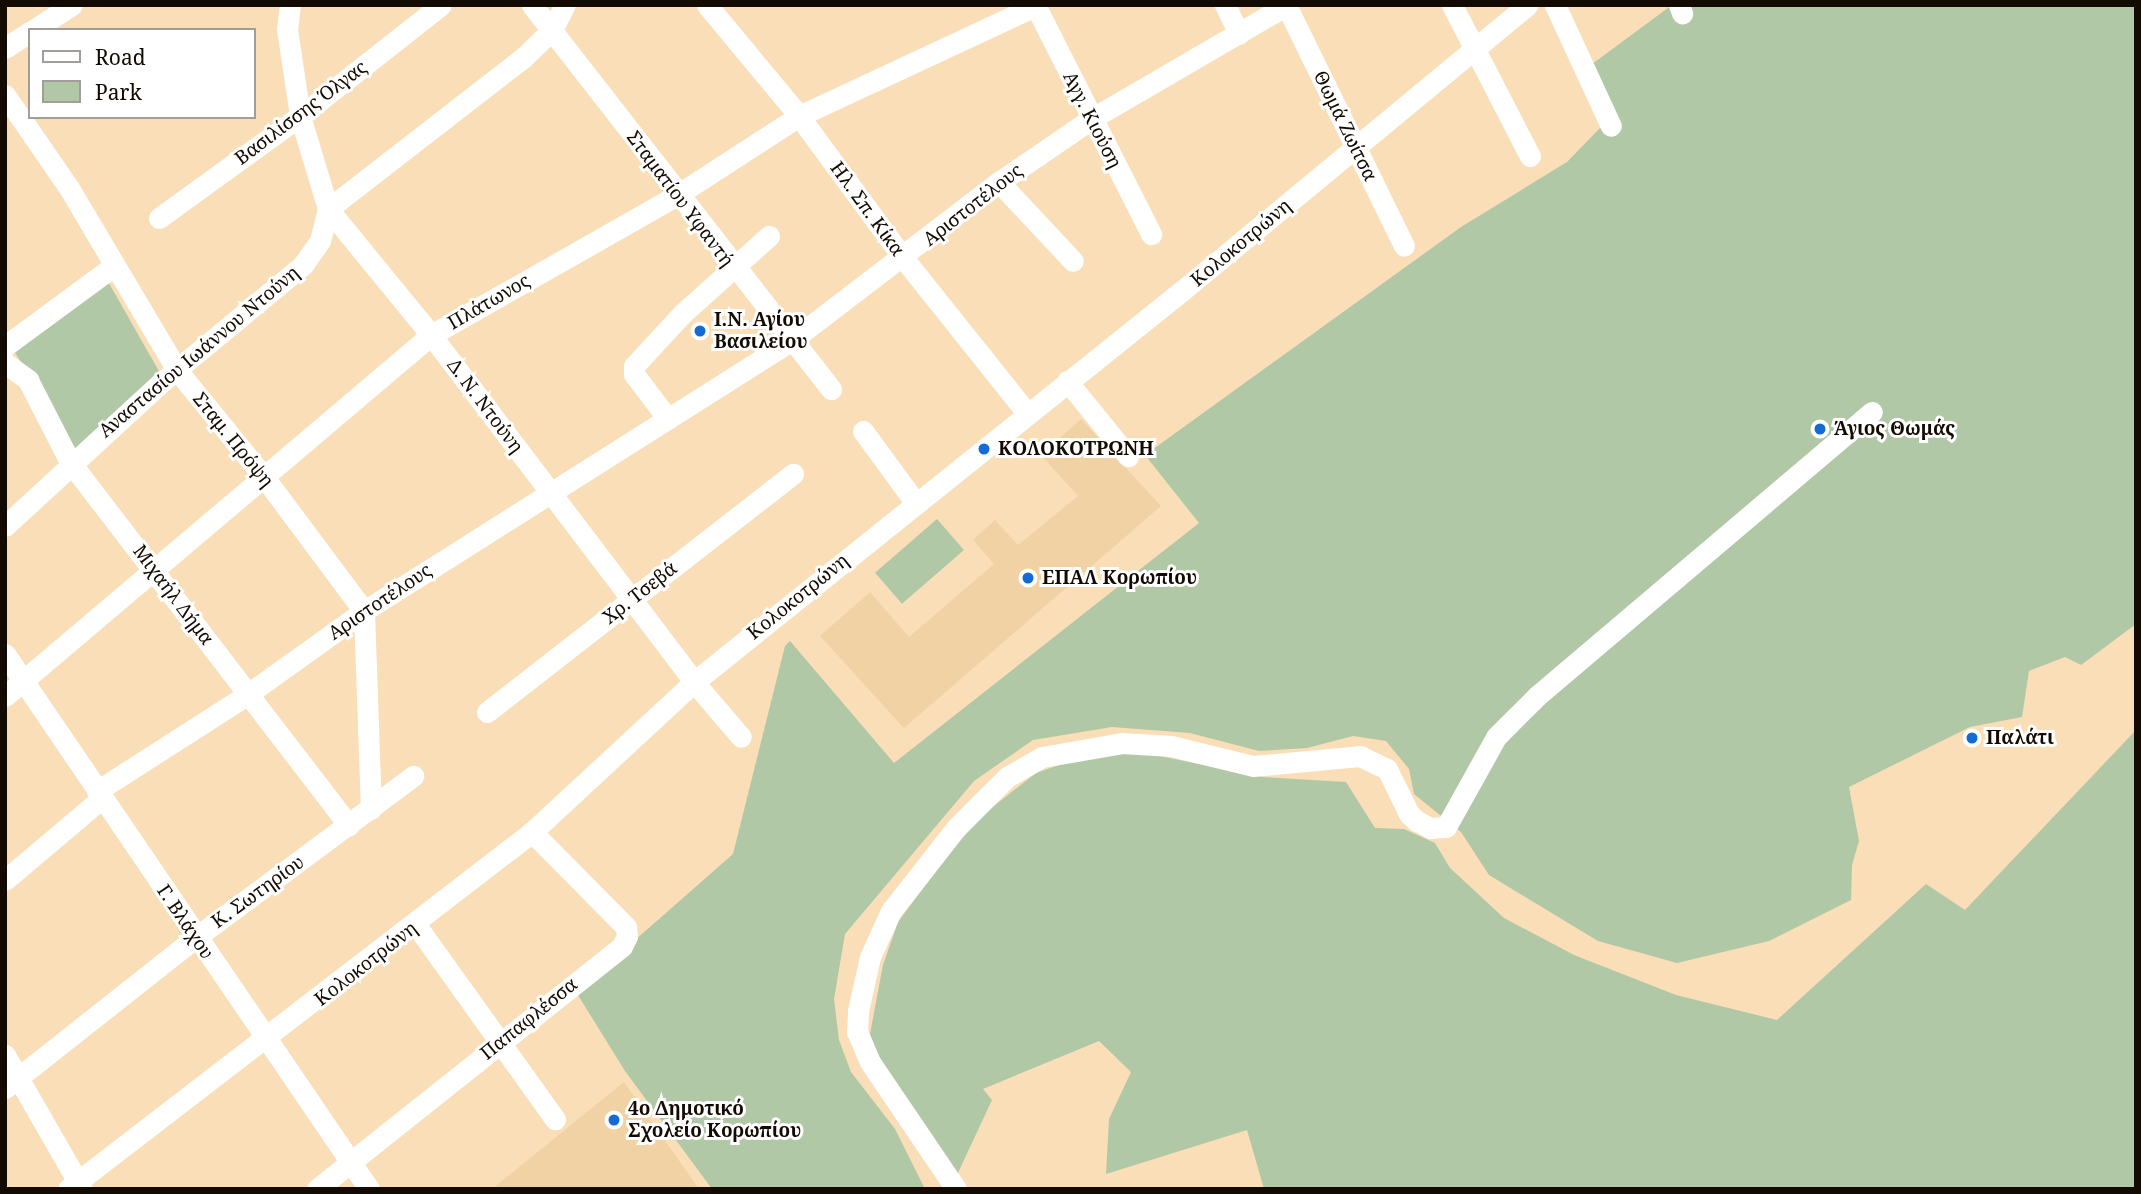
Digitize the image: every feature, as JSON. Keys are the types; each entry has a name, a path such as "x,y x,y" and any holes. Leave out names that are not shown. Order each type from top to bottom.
{"street":[{"path":"37,28 72,5"},
{"name":"Δ. Ν. Ντούνη","path":"290,5 287,29 300,116 328,209 431,335 630,601 741,737"},
{"name":"Βασιλίσσης Όλγας","path":"159,218 300,116 441,5"},
{"name":"Σταματίου Υφαντή","path":"532,5 733,269 831,389"},
{"path":"328,209 467,105 552,30 565,5"},
{"name":"Ηλ. Σπ. Κίκα","path":"707,5 799,116 904,259 1026,412"},
{"path":"1225,5 1239,34"},
{"name":"Αριστοτέλους","path":"5,880 99,795 248,694 363,611 792,340 904,259 999,182 1091,118 1287,5"},
{"name":"Θωμά Ζωίτσα","path":"1287,5 1404,246"},
{"path":"1452,5 1530,156"},
{"name":"Κολοκοτρώνη","path":"76,1186 416,925 532,832 694,682 1528,5"},
{"path":"1555,5 1611,126"},
{"name":"Πλάτωνος","path":"5,696 431,335 677,195 799,116 1035,6"},
{"name":"Αγγ. Κιούση","path":"1035,6 1151,234"},
{"path":"5,48 28,34"},
{"name":"Σταμ. Πρόψη","path":"5,95 69,188 177,370 264,477 363,611"},
{"path":"999,182 1073,261"},
{"name":"Αναστασίου Ιωάννου Ντούνη","path":"5,526 70,463 303,265 320,241 328,209"},
{"path":"668,419 634,374 634,366 682,314 769,236"},
{"path":"5,346 114,266"},
{"name":"Μιχαήλ Δήμα","path":"5,363 27,380 70,463 349,825"},
{"path":"1066,381 1128,456"},
{"path":"956,1189 870,1062 857,1032 859,1011 870,957 891,911 956,828 1007,777 1042,757 1122,743 1171,746 1253,766 1360,756 1387,769 1409,814 1417,821 1430,828 1446,827 1496,737 1537,696 1872,412"},
{"path":"863,431 915,502"},
{"name":"Χρ. Τσεβά","path":"487,712 793,474"},
{"path":"363,611 372,809"},
{"name":"Γ. Βλάχου","path":"5,654 195,938 369,1189"},
{"name":"Κ. Σωτηρίου","path":"13,1083 195,938 413,776"},
{"name":"Παπαφλέσσα","path":"317,1189 622,946 627,936 626,927 532,832"},
{"path":"416,925 555,1119"},
{"path":"5,1055 13,1083 76,1186"}],"shaded area":[{"name":"ΕΠΑΛ Κορωπίου","path":"1081,419 1161,506 904,728 820,636 870,592 909,637 994,564 973,540 995,520 1018,545 1078,496 1041,455"},
{"name":"4ο Δημοτικό Σχολείο Κορωπίου","path":"624,1082 699,1189 492,1189"}],"green space":[{"path":"1672,5 2136,5 2136,624 2081,665 2065,657 2029,671 2022,717 1970,727 1849,787 1859,841 1852,865 1851,900 1769,941 1677,963 1598,941 1489,875 1461,832 1414,794 1409,769 1386,741 1353,736 1307,748 1259,751 1190,733 1112,727 1033,740 974,781 845,934 834,999 839,1040 851,1072 895,1129 925,1189 712,1189 625,1071 576,992 733,854 785,646 790,641 894,763 1199,523 1145,455 1461,227 1567,162 1603,125 1580,73"},
{"path":"106,278 164,380 79,454 14,351"},
{"path":"937,519 964,550 902,604 875,573"},
{"path":"2136,730 2136,1189 1264,1189 1247,1130 1106,1174 1109,1119 1131,1072 1099,1041 983,1089 992,1100 957,1175 876,1055 870,1034 883,965 898,922 971,824 1036,773 1079,758 1140,752 1263,777 1346,782 1375,828 1404,829 1435,843 1450,868 1504,918 1574,955 1676,995 1777,1020 1926,884 1965,910"}],"place":[{"name":"Ι.Ν. Αγίου Βασιλείου","path":"700,331"},
{"name":"Άγιος Θωμάς","path":"1820,429"},
{"name":"ΚΟΛΟΚΟΤΡΩΝΗ","path":"984,449"},
{"name":"ΕΠΑΛ Κορωπίου","path":"1028,578"},
{"name":"Παλάτι","path":"1972,738"},
{"name":"4ο Δημοτικό Σχολείο Κορωπίου","path":"614,1120"}]}
